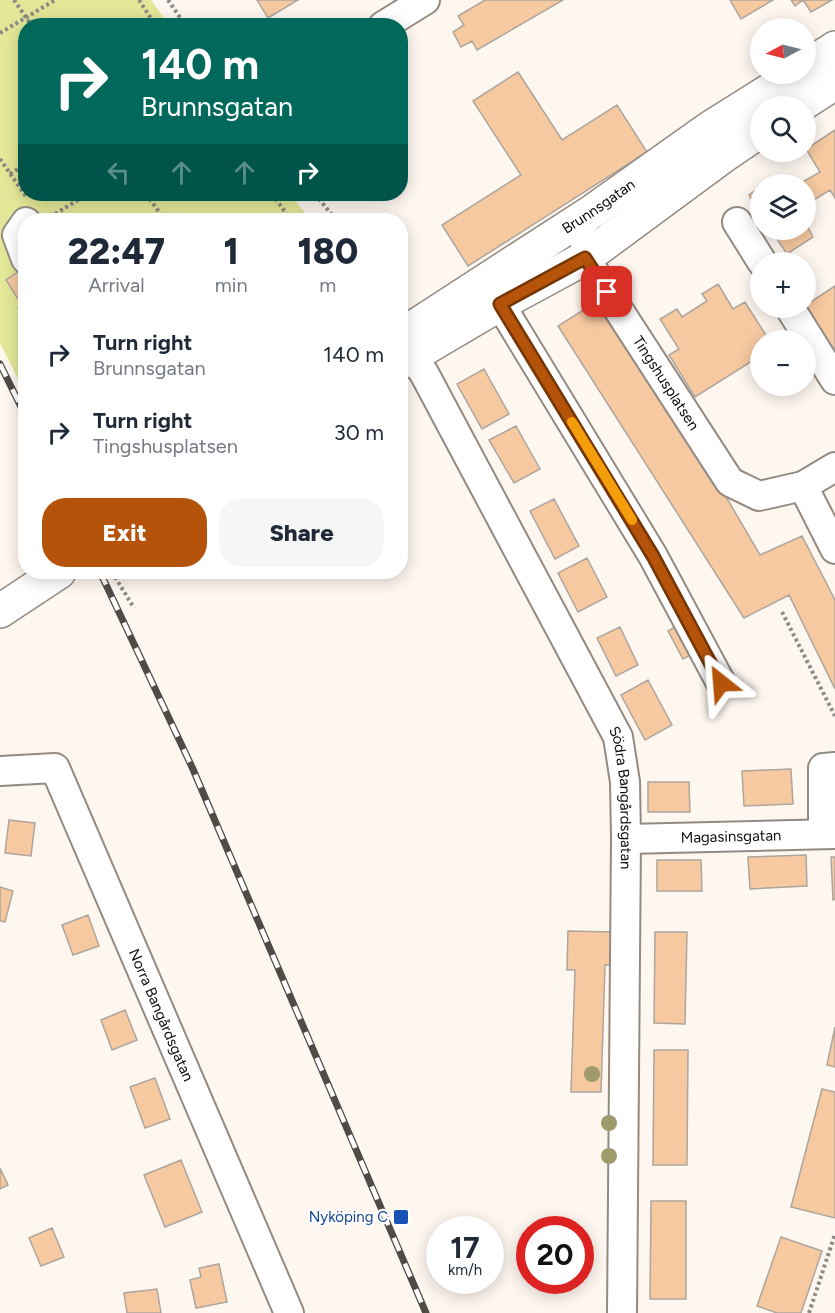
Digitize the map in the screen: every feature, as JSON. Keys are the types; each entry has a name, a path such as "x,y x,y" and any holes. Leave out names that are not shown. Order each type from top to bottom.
{"main road":[{"path":"816,60 835,48"},
{"path":"815,96 835,83"},
{"name":"Brunnsgatan","path":"408,344 710,128 780,84"},
{"path":"408,345 500,304 585,258 750,138"},
{"path":"0,594 23,579"},
{"path":"0,611 48,579"}],"street":[{"path":"396,18 425,0"},
{"path":"585,258 585,237 593,211"},
{"path":"737,222 756,252"},
{"name":"Tingshusplatsen","path":"585,258 730,482 759,496 803,486 835,467"},
{"path":"500,304 653,556 721,683"},
{"path":"796,318 835,380"},
{"name":"Södra Bangårdsgatan","path":"408,354 618,737 625,782 626,839 622,1313"},
{"path":"803,486 835,549"},
{"path":"829,834 823,768 835,767"},
{"name":"Norra Bangårdsgatan","path":"0,771 55,768 289,1313"},
{"name":"Magasinsgatan","path":"626,839 829,834"}],"path":[{"path":"14,0 26,17 55,0"},
{"path":"138,0 150,18"},
{"path":"168,0 180,18"},
{"path":"0,33 18,22"},
{"path":"0,159 18,190"},
{"path":"10,174 18,169"},
{"path":"46,213 73,201"},
{"path":"321,201 330,213"},
{"path":"116,579 134,608"},
{"path":"782,612 835,716"},
{"path":"809,1313 835,1234"}],"green space":[{"path":"0,0 151,0 164,18 18,18 18,201 296,201 305,213 18,213 18,378 0,343"}],"building":[{"path":"257,0 298,0 268,18"},
{"path":"485,0 563,0 477,50 472,41 461,47 453,32 464,25 458,16"},
{"path":"730,0 773,0 741,19"},
{"path":"791,0 803,0 795,6"},
{"path":"803,0 832,0 811,12"},
{"path":"518,72 562,140 617,105 647,152 468,266 442,225 521,175 473,101"},
{"path":"835,130 835,198 830,190 816,199 816,174 820,172 814,162 816,162 816,142"},
{"path":"778,240 808,240 790,252 786,252"},
{"path":"18,272 18,299 6,280"},
{"path":"718,284 733,309 745,302 750,310 750,318 755,318 763,330 750,330 750,362 695,397 669,355 679,349 660,319 677,309 682,317 707,301 702,294"},
{"path":"835,286 835,352 814,318 816,318 816,298"},
{"path":"596,302 725,495 760,555 802,536 835,600 835,689 789,595 744,618 558,326"},
{"path":"484,369 509,414 482,429 457,384"},
{"path":"516,426 540,469 514,483 489,440"},
{"path":"554,499 579,546 555,559 530,511"},
{"path":"587,558 607,597 578,612 558,573"},
{"path":"685,621 700,650 683,659 668,631"},
{"path":"620,627 638,665 616,676 597,638"},
{"path":"648,680 672,725 645,740 621,695"},
{"path":"791,769 793,804 744,806 742,771"},
{"path":"648,782 689,782 690,812 648,812"},
{"path":"9,820 35,823 31,856 5,853"},
{"path":"806,855 807,886 750,889 748,857"},
{"path":"831,857 835,857 835,899 833,900"},
{"path":"657,860 701,860 702,891 657,891"},
{"path":"0,887 13,891 5,922 0,921"},
{"path":"88,915 99,946 73,955 62,925"},
{"path":"568,931 614,932 613,965 605,965 601,1092 571,1092 575,970 567,970"},
{"path":"655,932 687,932 685,1024 654,1023"},
{"path":"125,1010 137,1040 112,1050 101,1020"},
{"path":"835,1027 835,1067 827,1065"},
{"path":"654,1050 688,1050 687,1165 653,1165"},
{"path":"155,1078 170,1119 145,1128 130,1087"},
{"path":"822,1089 835,1092 835,1218 791,1207"},
{"path":"181,1160 202,1212 165,1227 144,1175"},
{"path":"0,1168 8,1185 0,1189"},
{"path":"651,1201 686,1201 686,1299 650,1299"},
{"path":"52,1228 64,1257 41,1266 29,1238"},
{"path":"781,1237 822,1251 801,1313 777,1313 757,1306"},
{"path":"219,1264 227,1302 196,1308 190,1280 201,1277 199,1268"},
{"path":"157,1289 161,1313 127,1313 124,1293"}],"railway":[{"path":"0,364 18,401"},
{"path":"103,579 192,767 426,1313"}],"slow traffic":[{"path":"572,422 632,520"}],"place":[{"name":"Nyköping C","path":"401,1217"}],"route":[{"path":"607,292 585,258 500,304 653,556 721,683"}]}
